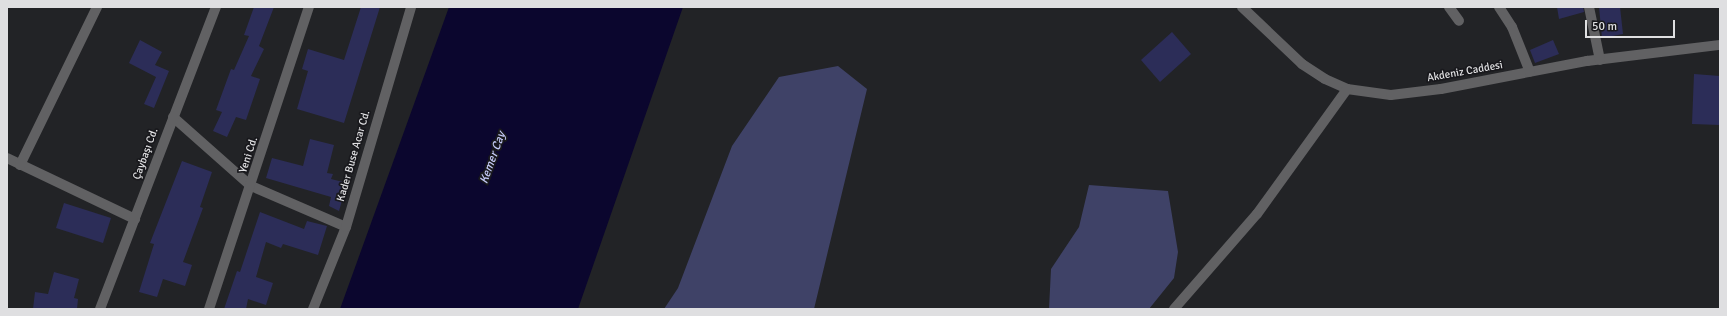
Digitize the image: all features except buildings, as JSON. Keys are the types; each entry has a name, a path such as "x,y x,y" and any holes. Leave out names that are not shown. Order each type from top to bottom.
{"street":[{"path":"20,165 97,7"},
{"name":"Çaybaşı Cd.","path":"100,309 216,7"},
{"name":"Yeni Cd.","path":"209,309 251,186 309,7"},
{"name":"Kader Buse Acar Cd.","path":"313,309 346,227 411,7"},
{"name":"Akdeniz Caddesi","path":"1242,7 1302,64 1347,89 1391,96 1600,60 1720,45"},
{"path":"1450,7 1459,21"},
{"path":"1499,7 1512,27 1530,72"},
{"path":"1589,7 1600,60"},
{"path":"1174,309 1257,214 1347,89"},
{"path":"173,117 251,186 346,227"},
{"path":"7,158 135,219"}],"shaded area":[{"path":"838,66 867,89 814,309 664,309 678,288 732,146 779,77"},
{"path":"1089,185 1168,191 1178,252 1174,278 1149,309 1049,309 1051,269 1079,227"}],"water":[{"name":"Kemer Cay","path":"449,7 683,7 578,309 340,309"}]}
